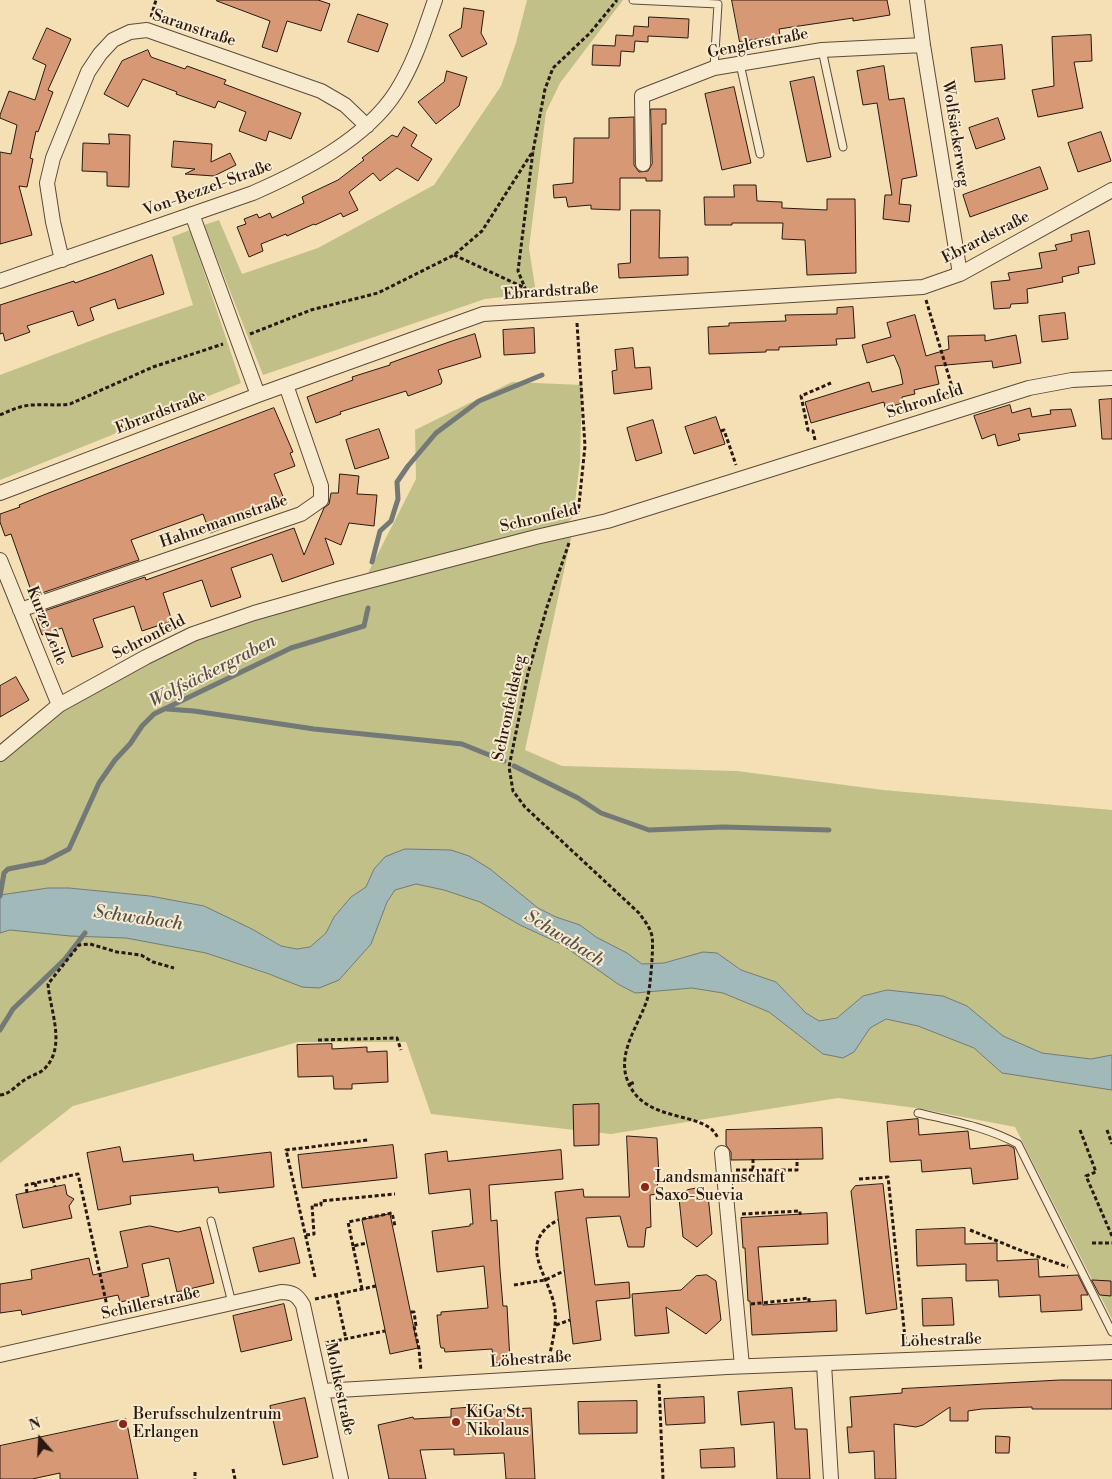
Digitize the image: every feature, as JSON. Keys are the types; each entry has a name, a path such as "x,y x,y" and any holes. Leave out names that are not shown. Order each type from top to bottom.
{"street":[{"name":"Von-Bezzel-Straße","path":"0,282 253,193 284,180 327,155 367,126 395,93 415,56 435,0"},
{"name":"Wolfsäckerweg","path":"917,0 960,274"},
{"name":"Saranstraße","path":"62,260 53,222 47,182 53,158 88,72 100,54 113,40 130,32 147,30 321,91 345,105 367,126"},
{"name":"Genglerstraße","path":"643,164 642,96 714,68 822,50 923,45"},
{"name":"Ebrardstraße","path":"0,493 258,395 482,314 923,287 960,274 1112,190"},
{"path":"192,214 258,395"},
{"name":"Schronfeld","path":"0,754 59,705 146,656 202,631 254,613 536,537 607,522 1029,388 1072,380 1112,378"},
{"name":"Hahnemannstraße","path":"20,610 301,514 321,500 321,486 286,385"},
{"name":"Kurze Zeile","path":"0,560 59,705"},
{"path":"722,1153 742,1366"},
{"name":"Schillerstraße","path":"0,1355 281,1292 289,1292 297,1296 303,1306"},
{"name":"Moltkestraße","path":"303,1306 340,1479"},
{"name":"Löhestraße","path":"322,1391 742,1366 1112,1352"},
{"path":"824,1364 831,1479"}],"lane":[{"path":"633,0 719,2 714,68"},
{"path":"822,50 843,147"},
{"path":"740,64 760,154"},
{"path":"918,1113 977,1126 1002,1135 1018,1144 1112,1332"},
{"path":"211,1221 232,1303"}],"path":[{"path":"526,310 525,288 518,271 533,151 545,90 553,68 590,33 617,0"},
{"path":"0,415 27,406 70,404 153,367 237,339 311,310 378,293 454,255 482,231 533,151"},
{"path":"454,255 525,288"},
{"path":"923,287 960,410"},
{"name":"Schronfeldsteg","path":"576,307 585,446 579,512 547,607 528,672 509,767 511,783 513,791 525,807 638,913 650,932 652,949 648,999 629,1042 626,1075 637,1097 656,1111 711,1128 718,1136 722,1153"},
{"path":"820,455 813,431 808,430 802,396 831,383"},
{"path":"721,431 724,430 736,466"},
{"path":"0,1095 5,1094 26,1078 46,1068 51,1059 55,1048 56,1036 48,984 80,945 90,944 116,952 141,955 153,962 174,968"},
{"path":"318,1040 397,1038 401,1050"},
{"path":"630,1084 635,1082"},
{"path":"1080,1130 1096,1172 1086,1176 1112,1236"},
{"path":"1107,1130 1112,1144"},
{"path":"315,1277 286,1150 368,1140"},
{"path":"753,1158 753,1170"},
{"path":"723,1170 797,1170 797,1159"},
{"path":"27,1193 26,1185 78,1174 113,1331"},
{"path":"859,1179 888,1177 907,1360"},
{"path":"54,1179 55,1187"},
{"path":"35,1183 37,1191"},
{"path":"306,1235 314,1234 312,1205 321,1205 322,1202 395,1194"},
{"path":"727,1215 800,1211 800,1215"},
{"path":"362,1289 348,1222 392,1212 394,1226"},
{"path":"545,1377 556,1324 555,1308 536,1254 539,1238 546,1227 558,1220"},
{"path":"970,1230 1082,1272"},
{"path":"353,1246 367,1243"},
{"path":"1092,1243 1112,1243"},
{"path":"514,1285 545,1280 564,1271"},
{"path":"331,1295 376,1286"},
{"path":"336,1294 344,1339 385,1331"},
{"path":"736,1306 809,1298 809,1302"},
{"path":"411,1312 414,1312 416,1326 414,1326 421,1366"},
{"path":"556,1324 570,1320"},
{"path":"658,1371 663,1479"},
{"path":"233,1469 235,1479"},
{"path":"195,1472 195,1479"}],"shaded area":[{"path":"527,0 623,0 560,83 546,112 529,248 536,293 485,299 263,375 204,225 219,220 242,274 318,248 434,185 501,86 516,43"},
{"path":"190,230 241,383 0,480 0,375 193,305 172,237"},
{"path":"512,382 582,385 580,461 572,518 568,522 366,577 416,479 415,430"},
{"path":"573,529 525,750 562,766 737,771 883,790 1112,810 1112,1055 1092,1059 1042,1053 1003,1036 967,1006 943,996 887,990 863,996 837,1018 819,1021 806,1013 776,982 741,970 717,953 684,957 664,963 642,964 627,953 596,937 580,925 556,917 538,908 490,869 374,869 366,887 351,897 334,917 326,933 310,947 297,949 281,946 252,929 204,906 150,896 69,888 48,888 0,895 0,754 59,705 254,613"},
{"path":"416,884 444,890 480,902 520,925 561,944 618,984 635,993 692,988 723,993 769,1012 823,1054 854,1052 870,1028 885,1019 918,1026 974,1048 1002,1073 1112,1090 1112,1319 1015,1127 916,1108 838,1098 611,1134 431,1114 406,1042 298,1042 73,1106 0,1163 0,933 9,930 70,936 126,938 206,953 282,979 339,980 370,944 387,902 395,890"}],"water":[{"name":"Schwabach","path":"405,849 451,850 469,856 490,869 538,908 556,917 580,925 596,937 627,953 642,964 664,963 703,952 717,953 741,970 776,982 806,1013 819,1021 837,1018 863,996 887,990 943,996 967,1006 1003,1036 1042,1053 1091,1059 1112,1055 1112,1090 1002,1073 974,1048 918,1026 886,1019 870,1028 854,1052 843,1058 823,1054 769,1012 723,993 692,988 635,993 618,984 561,944 520,925 480,902 444,890 416,884 395,890 387,902 371,944 339,980 319,988 302,987 206,953 126,938 70,936 10,930 0,933 0,895 48,888 69,888 150,896 204,906 252,929 281,946 297,949 310,947 326,933 334,917 351,897 366,887 374,869 385,857"}],"building":[{"path":"217,0 318,0 330,4 321,31 287,21 277,52 262,47 270,21"},
{"path":"732,0 887,0 890,15 853,21 853,18 779,29 780,35 740,42"},
{"path":"464,8 484,11 481,33 487,44 462,57 449,35 461,28"},
{"path":"358,14 388,24 378,52 348,42"},
{"path":"649,17 689,19 688,38 648,36 648,42 635,41 634,52 621,51 620,66 592,65 593,45 615,46 616,35 633,36 634,26 648,27"},
{"path":"47,28 71,39 48,90 53,92 38,132 36,131 30,158 33,159 27,187 19,186 32,235 0,244 0,152 11,154 17,125 0,118 0,115 9,91 35,100 46,65 33,59"},
{"path":"1091,35 1092,61 1074,62 1083,108 1038,117 1032,90 1054,86 1052,37"},
{"path":"1002,45 1005,79 975,82 971,48"},
{"path":"148,50 151,57 185,69 187,66 226,80 224,84 301,113 291,139 269,131 266,141 239,131 246,112 218,101 215,108 176,94 177,92 143,79 128,107 104,94 122,61"},
{"path":"884,66 889,100 904,98 917,176 902,179 899,204 911,205 909,222 883,219 885,195 892,195 877,103 863,105 857,71"},
{"path":"447,71 467,77 459,106 436,124 418,102 444,82"},
{"path":"814,77 831,157 807,162 790,82"},
{"path":"734,87 751,163 722,170 705,94"},
{"path":"651,109 666,109 666,124 662,124 662,181 646,181 646,178 620,178 620,210 591,209 591,205 568,207 566,197 554,198 553,185 573,183 574,138 609,138 609,118 634,117 634,165 639,172 648,171 652,164"},
{"path":"998,118 1005,139 976,149 969,128"},
{"path":"404,127 417,135 411,146 432,159 418,181 397,168 380,181 373,173 349,192 358,210 343,217 341,213 287,236 286,234 261,244 263,251 249,257 237,227 246,224 244,219 257,214 259,218 270,213 272,218 304,203 302,197 338,180 364,160 362,158 392,135 397,137"},
{"path":"1101,132 1111,161 1078,172 1068,143"},
{"path":"109,134 130,135 129,187 107,186 107,172 82,171 83,143 109,144"},
{"path":"174,141 212,144 211,162 230,153 236,165 214,176 185,174 195,169 172,167"},
{"path":"1040,167 1048,189 970,217 963,195"},
{"path":"734,185 756,185 757,201 782,202 782,208 827,210 827,199 855,199 856,273 807,275 805,240 782,239 783,223 705,225 704,197 734,197"},
{"path":"631,210 660,210 659,258 688,257 688,275 619,278 618,264 630,263"},
{"path":"1089,231 1095,264 1078,267 1079,273 1062,277 1063,282 1027,289 1028,303 1011,304 1010,308 994,309 991,282 1010,280 1008,273 1042,268 1039,253 1057,250 1055,245 1072,241 1071,235"},
{"path":"152,255 164,294 118,309 115,299 90,308 94,320 78,326 73,311 27,326 30,332 5,341 3,333 0,334 0,305 74,281 75,283"},
{"path":"853,307 855,338 836,339 837,345 779,347 779,350 766,350 766,352 709,354 708,327 729,326 729,323 786,321 785,315 837,314 837,308"},
{"path":"1065,313 1068,339 1042,342 1039,316"},
{"path":"915,315 926,356 949,349 948,336 985,335 985,341 1016,335 1021,363 993,368 992,361 935,366 939,384 914,390 915,394 902,397 903,403 885,408 884,402 811,423 805,402 869,382 872,392 903,384 900,369 894,355 867,363 862,345 891,337 887,323"},
{"path":"534,328 535,353 504,355 503,330"},
{"path":"475,334 481,357 438,370 442,381 441,384 408,396 406,391 340,412 341,414 316,423 307,397 353,380 352,377"},
{"path":"633,348 635,368 650,367 652,389 614,394 612,371 617,370 615,350"},
{"path":"1112,399 1112,439 1102,439 1099,400"},
{"path":"1010,405 1012,413 1030,408 1032,417 1051,414 1050,410 1071,409 1076,426 1018,434 1020,440 998,446 995,434 982,439 974,416"},
{"path":"274,408 293,452 290,453 295,466 274,474 286,504 210,533 203,514 131,540 139,560 33,596 11,534 5,536 0,522 0,514 20,507 19,505 46,494"},
{"path":"716,417 725,444 694,454 685,427"},
{"path":"653,420 662,453 636,461 627,428"},
{"path":"379,429 389,458 355,469 346,440"},
{"path":"340,474 359,476 357,494 377,495 374,526 349,523 341,545 325,538 334,564 282,582 272,554 231,568 241,597 211,607 202,580 163,593 172,621 142,631 134,606 93,619 103,647 72,657 62,628 42,635 36,618 40,617 38,613 145,577 146,580 294,528 304,555 324,508 329,504 331,493 338,493"},
{"path":"16,677 29,700 0,717 0,686"},
{"path":"332,1044 332,1049 367,1047 367,1052 387,1051 388,1082 352,1084 352,1089 334,1089 333,1076 298,1077 297,1045"},
{"path":"599,1104 599,1145 574,1146 573,1105"},
{"path":"918,1119 919,1135 968,1131 970,1149 1008,1145 1014,1148 1018,1179 973,1184 971,1168 922,1172 921,1160 890,1162 887,1122"},
{"path":"822,1128 823,1159 731,1160 731,1152 726,1145 726,1130"},
{"path":"627,1136 657,1138 658,1194 650,1195 651,1227 646,1228 644,1247 628,1247 620,1216 586,1218 595,1285 629,1282 630,1298 596,1301 601,1340 573,1344 555,1192 583,1189 584,1197 629,1197"},
{"path":"393,1145 397,1178 302,1188 298,1155"},
{"path":"120,1147 123,1162 193,1154 194,1161 271,1152 274,1187 219,1193 218,1187 130,1196 131,1204 98,1210 87,1153"},
{"path":"561,1150 563,1179 489,1185 491,1221 497,1220 503,1306 507,1306 510,1361 494,1363 492,1349 445,1352 440,1344 437,1315 441,1315 441,1312 488,1308 484,1266 437,1272 432,1231 473,1224 470,1189 429,1194 425,1154 447,1151 448,1161"},
{"path":"883,1184 897,1309 866,1314 851,1191 855,1186"},
{"path":"65,1185 67,1195 74,1199 69,1206 72,1218 23,1228 16,1195"},
{"path":"698,1188 708,1195 712,1234 697,1247 683,1237 679,1198 687,1190"},
{"path":"827,1213 828,1244 758,1247 763,1305 836,1300 837,1331 752,1335 741,1218"},
{"path":"390,1214 418,1348 390,1354 362,1220"},
{"path":"150,1226 178,1232 200,1227 214,1283 177,1292 169,1258 142,1264 149,1296 120,1302 118,1295 22,1315 21,1310 0,1313 0,1284 32,1279 31,1270 89,1258 93,1275 128,1267 120,1232"},
{"path":"965,1228 965,1244 997,1243 997,1261 1038,1259 1039,1277 1078,1275 1088,1295 1081,1295 1082,1310 1041,1312 1040,1295 999,1297 998,1280 966,1281 966,1264 917,1266 916,1230"},
{"path":"294,1238 300,1263 259,1272 253,1248"},
{"path":"707,1275 716,1281 721,1320 706,1334 666,1307 669,1333 635,1336 632,1294 681,1290 696,1276"},
{"path":"1092,1280 1111,1281 1111,1296 1100,1295"},
{"path":"952,1298 954,1325 923,1326 922,1299"},
{"path":"284,1304 292,1340 241,1352 233,1316"},
{"path":"1060,1380 1112,1380 1112,1409 1032,1409 1032,1407 982,1409 968,1411 968,1421 950,1421 950,1407 923,1425 916,1427 894,1424 896,1479 875,1479 874,1451 849,1453 847,1427 852,1427 850,1397 902,1393 902,1389"},
{"path":"792,1388 795,1429 807,1429 810,1479 777,1479 774,1422 741,1425 738,1392"},
{"path":"704,1397 705,1423 666,1425 664,1399"},
{"path":"305,1398 318,1457 283,1465 270,1406"},
{"path":"637,1401 637,1433 579,1434 578,1402"},
{"path":"477,1407 477,1411 531,1408 535,1479 506,1479 504,1453 454,1455 454,1449 420,1450 426,1479 389,1479 378,1425 413,1417 414,1419 451,1417 451,1409"},
{"path":"126,1419 138,1479 60,1479 60,1473 32,1479 0,1479 0,1446"},
{"path":"996,1436 1010,1437 1009,1453 996,1453"},
{"path":"734,1448 735,1467 701,1468 700,1450"}],"waterway":[{"name":"Wolfsäckergraben","path":"372,562 380,531 391,521 398,499 397,482 436,433 479,401 542,375"},
{"name":"Wolfsäckergraben","path":"0,896 4,873 8,869 44,862 69,849 99,783 142,726 154,714 291,648 364,626 368,608"},
{"path":"167,709 194,711 314,729 462,744 504,761"},
{"path":"514,766 578,798 601,813 649,830 723,827 829,830"},
{"path":"0,1030 13,1009 65,959 85,933"}],"place":[{"name":"Landsmannschaft Saxo-Suevia","path":"645,1187"},
{"name":"KiGa St. Nikolaus","path":"456,1422"},
{"name":"Berufsschulzentrum Erlangen","path":"123,1424"}]}
